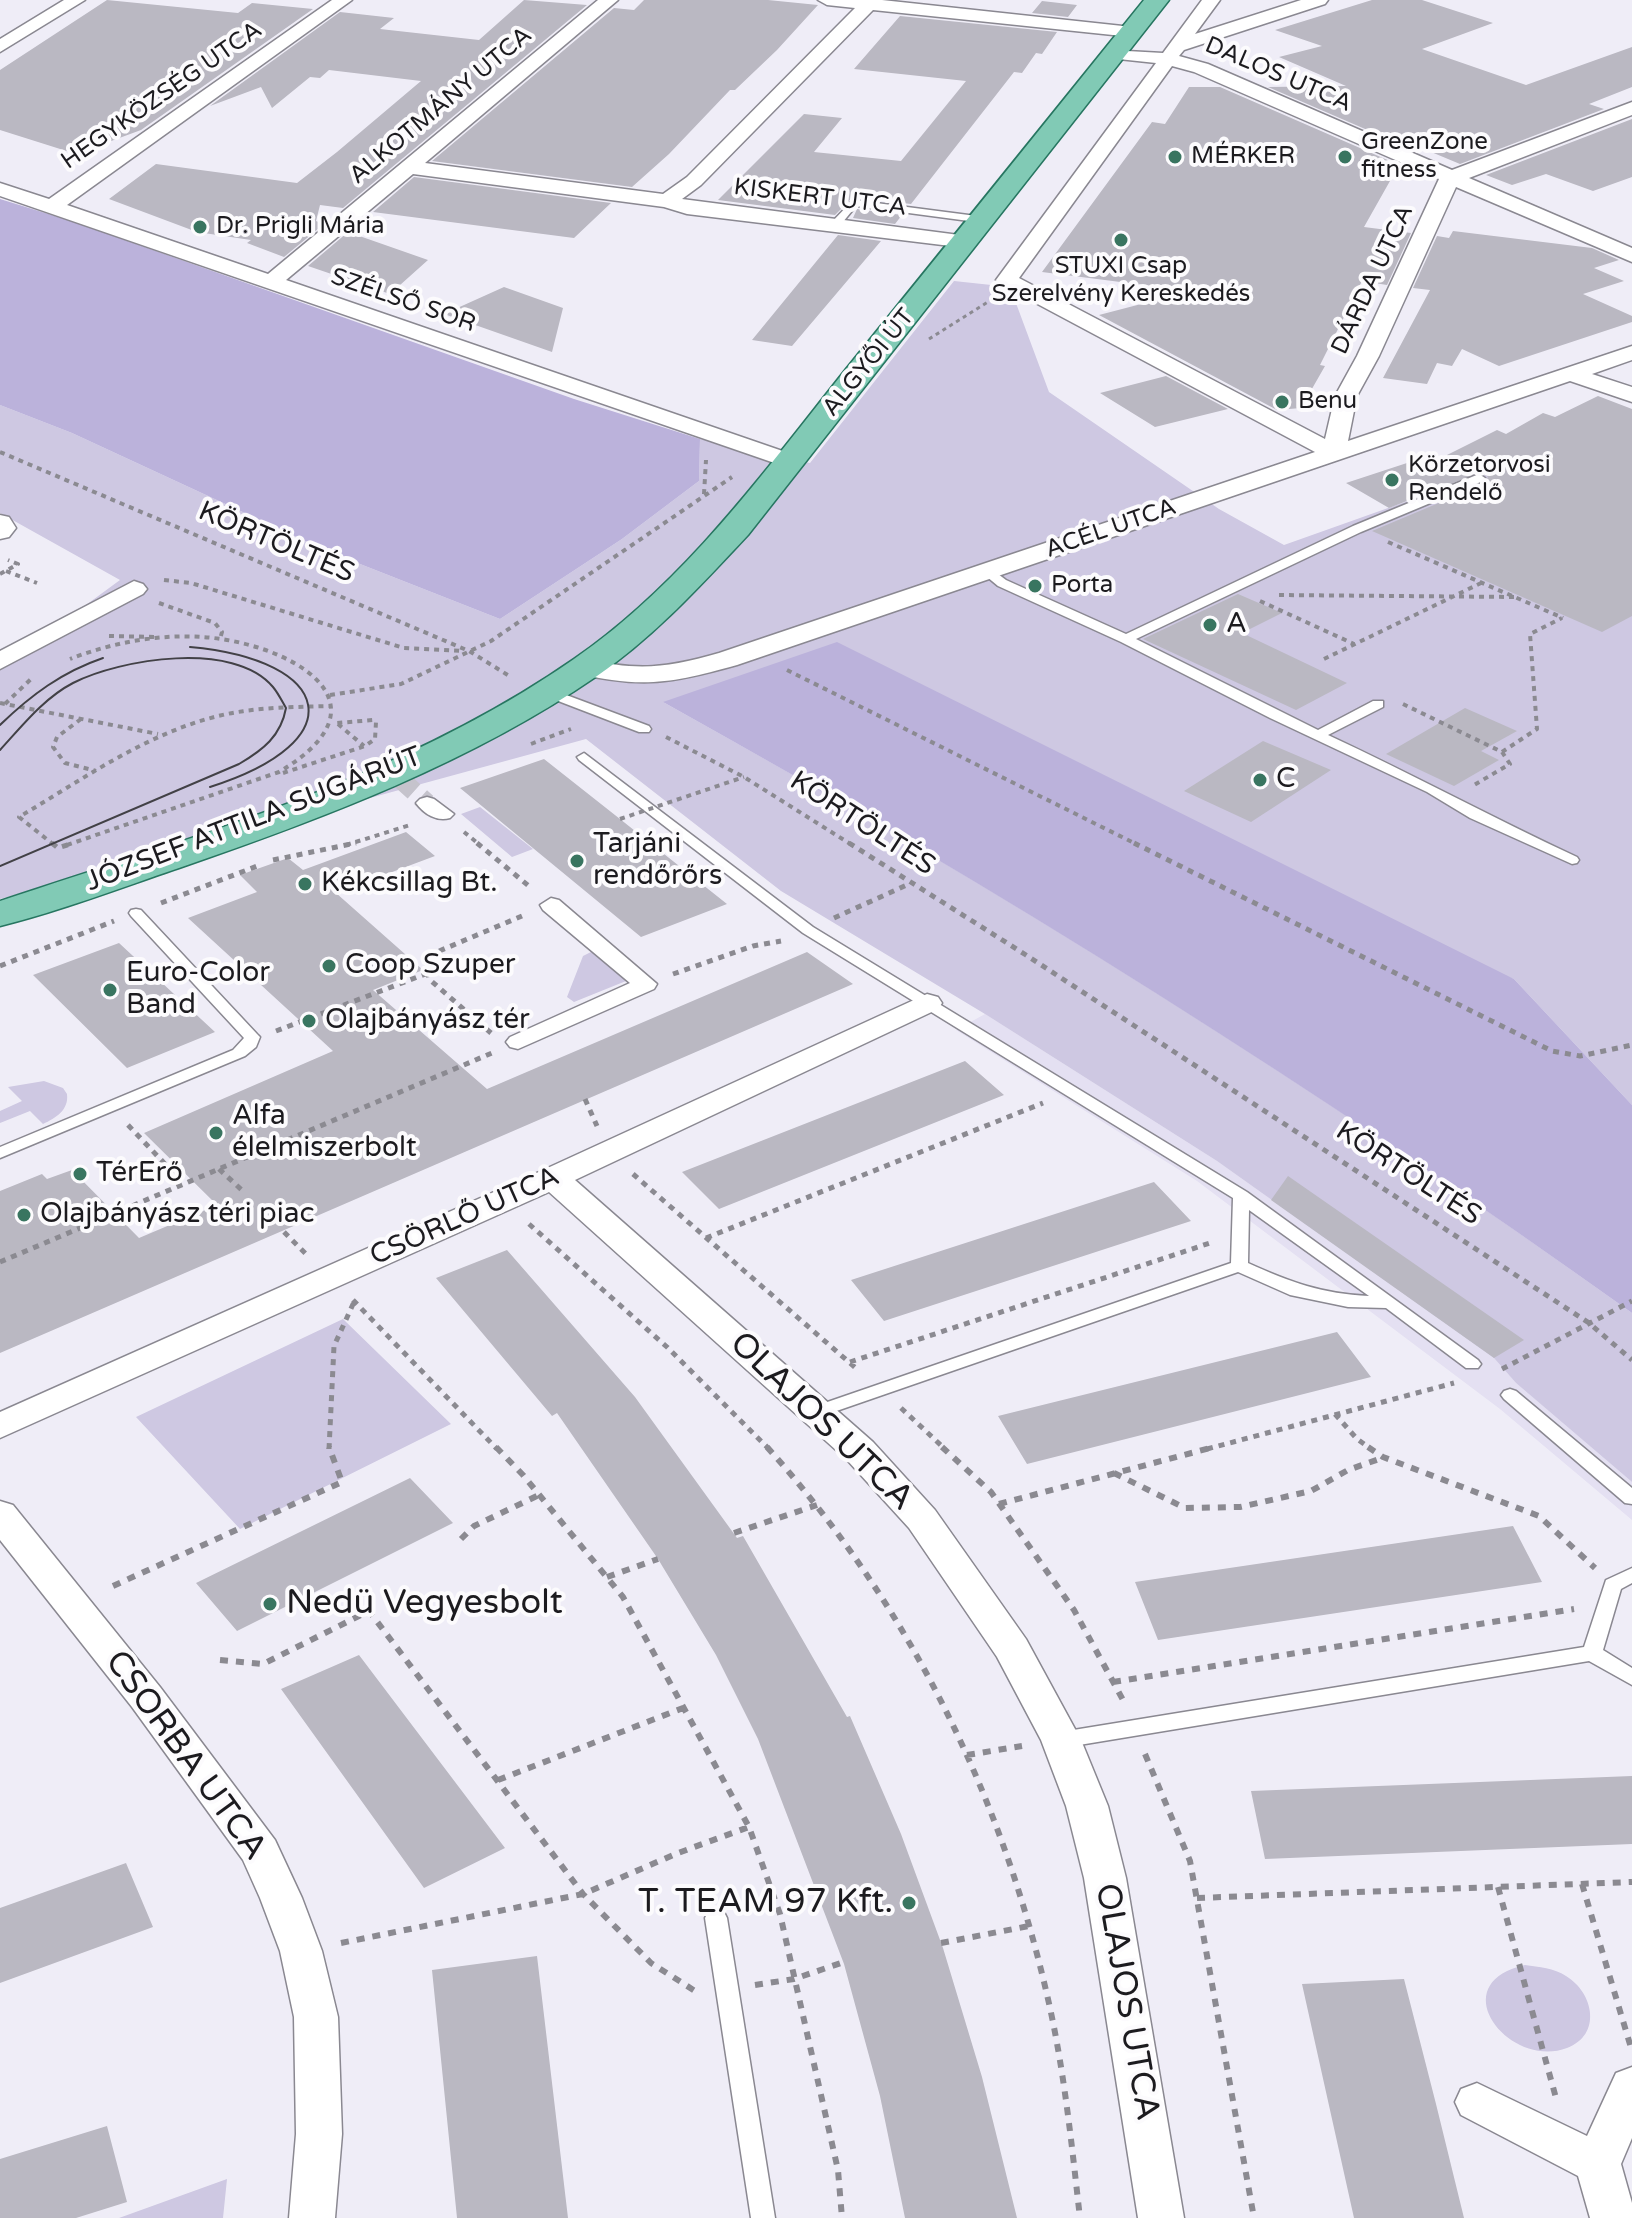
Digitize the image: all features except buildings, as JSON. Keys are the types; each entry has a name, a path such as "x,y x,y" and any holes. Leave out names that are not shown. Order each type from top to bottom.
{"main road":[{"name":"ALGYŐI ÚT","path":"545,691 585,667 676,589 736,528 976,231 1157,0"},
{"name":"JÓZSEF ATTILA SUGÁRÚT","path":"0,914 242,831 355,787 486,726 545,691"}],"street":[{"path":"0,47 76,0"},
{"name":"HEGYKÖZSÉG UTCA","path":"51,207 343,0"},
{"name":"ALKOTMÁNY UTCA","path":"270,283 609,0"},
{"path":"827,0 871,2 1173,53 1319,0"},
{"path":"1211,0 1007,280 1334,453"},
{"name":"KISKERT UTCA","path":"667,201 694,181 871,2"},
{"name":"DALOS UTCA","path":"1173,53 1632,256"},
{"path":"1450,178 1632,108"},
{"name":"KISKERT UTCA","path":"408,167 834,226 976,231"},
{"name":"DÁRDA UTCA","path":"1334,453 1346,396 1368,356 1450,178"},
{"name":"SZÉLSŐ SOR","path":"0,189 789,461"},
{"name":"ACÉL UTCA","path":"585,667 647,679 745,653 1632,353"},
{"path":"1570,374 1632,395"},
{"path":"0,661 131,590"},
{"path":"512,1044 646,984 551,905"},
{"name":"CSÖRLŐ UTCA","path":"0,1426 561,1184 927,1003"},
{"name":"OLAJOS UTCA","path":"561,1184 860,1451 922,1519 1012,1649 1061,1740 1087,1806 1105,1878 1161,2218"},
{"name":"CSORBA UTCA","path":"0,1514 146,1697 260,1852 301,1951 316,2017 319,2134 312,2218"},
{"path":"1584,2157 1632,2086"},
{"path":"1477,2102 1584,2157 1613,2218"}],"lane":[{"path":"1126,639 1357,529 1479,478"},
{"path":"986,571 1002,583 1126,639 1475,815 1572,860"},
{"path":"545,691 644,729"},
{"path":"1318,735 1378,704"},
{"path":"584,757 808,930 1241,1196 1390,1303 1470,1371"},
{"path":"0,1153 239,1053 250,1044 252,1037 136,913"},
{"path":"1239,1266 1241,1196"},
{"path":"816,1412 1239,1266 1290,1289 1348,1301 1390,1303"},
{"path":"1510,1395 1632,1498"},
{"path":"1592,1653 1611,1595 1632,1575"},
{"path":"1061,1740 1592,1653 1632,1678"},
{"path":"716,1918 763,2218"}],"path":[{"path":"330,695 401,684 491,641 704,495 708,435"},
{"name":"KÖRTÖLTÉS","path":"0,452 469,651 498,671 545,691"},
{"path":"1357,529 1563,618 1530,634 1537,729 1502,752"},
{"path":"0,556 18,564 2,572"},
{"path":"2,572 37,583"},
{"path":"131,590 150,582 177,580 404,648 469,651"},
{"path":"1324,659 1482,583"},
{"path":"1230,587 1354,644"},
{"path":"131,590 215,623 222,632 220,639"},
{"path":"1246,595 1516,597"},
{"path":"109,636 114,639 147,635 220,639 253,644 299,661 319,677 330,695 326,727 316,743 279,775"},
{"path":"63,662 113,646 167,638"},
{"path":"745,653 802,676 1552,1051 1580,1056 1632,1045"},
{"path":"2,703 41,672"},
{"path":"1378,704 1398,702 1502,752 1510,764 1448,799"},
{"path":"2,703 159,735"},
{"path":"331,706 257,709 225,714 159,735 19,817 58,848 367,748 375,739 376,722 337,723"},
{"path":"330,714 367,748"},
{"path":"82,719 57,737 53,747 57,758 71,766 96,771"},
{"name":"KÖRTÖLTÉS","path":"644,729 673,740 744,777 1026,955 1589,1323 1632,1360"},
{"path":"620,819 744,777"},
{"path":"0,966 276,859 356,843 435,808 551,905 425,957 429,979 512,1044 0,1262"},
{"path":"646,984 753,946 786,940 910,884"},
{"path":"252,1037 297,1025 428,973"},
{"path":"706,1238 1074,1091"},
{"path":"111,1106 184,1184"},
{"path":"219,1169 245,1193"},
{"path":"561,1184 519,1216 669,1348 797,1479 853,1551 908,1637 949,1710 1029,1926 1044,1981 1066,2094 1080,2218"},
{"path":"849,1362 1240,1233"},
{"path":"345,1292 539,1495 623,1597 749,1827 780,1914 838,2170 842,2218"},
{"path":"113,1586 342,1482 328,1445 330,1393 334,1346 354,1301"},
{"path":"1497,1371 1632,1301"},
{"path":"999,1504 1335,1414 1470,1371"},
{"path":"1335,1414 1357,1439 1383,1457 1539,1516 1611,1595"},
{"path":"1114,1473 1185,1508 1240,1507 1311,1491 1348,1470 1383,1457"},
{"path":"461,1539 474,1526 539,1495"},
{"path":"734,1533 817,1505"},
{"path":"607,1577 658,1559"},
{"path":"1113,1682 1611,1595"},
{"path":"220,1660 263,1664 369,1611 583,1894 651,1963 730,2013"},
{"path":"498,1780 683,1708"},
{"path":"967,1755 1061,1740"},
{"path":"301,1951 583,1894 678,1853 749,1827"},
{"path":"1197,1898 1632,1882"},
{"path":"1582,1884 1632,2051"},
{"path":"1498,1887 1584,2157"},
{"path":"941,1943 1029,1926"},
{"path":"794,1979 844,1962"}],"shaded area":[{"path":"0,199 74,222 574,399 700,439 699,481 622,539 500,619 327,551 72,433 0,405"},
{"path":"954,281 1010,287 1049,392 1219,509 1284,545 1495,470 1632,527 1632,1105 1514,979 663,702 912,844 1157,993 1397,1149 1632,1313 1632,1482 1516,1383 1494,1358 1217,1161 985,1014 781,891 586,739 0,899 0,668 120,580 0,513 0,405 72,433 327,551 500,619 622,539 699,481 700,439 810,463"},
{"path":"837,642 1514,979 1632,1105 1632,1313 1396,1149 1156,993 912,844 663,702"},
{"path":"480,807 533,849 512,857 461,814"},
{"path":"591,952 626,981 574,1002 567,997 583,956"},
{"path":"985,1014 1217,1161 1494,1358 1516,1383 1632,1482 1632,1520 1500,1409 1197,1181 956,1030"},
{"path":"44,1081 63,1088 67,1094 61,1113 43,1124 30,1111 0,1123 0,1111 22,1101 8,1087"},
{"path":"343,1319 451,1424 240,1529 136,1417"},
{"path":"1525,1965 1561,1973 1576,1983 1583,1993 1588,2003 1589,2024 1586,2034 1578,2042 1567,2048 1545,2052 1525,2047 1507,2036 1493,2022 1486,2005 1488,1989 1500,1975"},
{"path":"227,2179 223,2218 119,2218"}],"tunnel":[{"path":"379,760 427,803"}],"tram line":[{"path":"190,647 238,655 274,668 297,685 308,705 305,726 288,748 257,768 210,787"},
{"path":"0,725 48,686 74,670 103,658"},
{"path":"0,750 34,713 62,689 93,674 147,661 176,658 232,663 255,672 273,687 286,708 280,727 270,741 239,764 0,866"}],"place":[{"name":"MÉRKER","path":"1175,157"},
{"name":"GreenZone fitness","path":"1345,157"},
{"name":"Dr. Prigli Mária","path":"200,227"},
{"name":"STUXI Csap Szerelvény Kereskedés","path":"1121,240"},
{"name":"Benu","path":"1282,402"},
{"name":"Körzetorvosi Rendelő","path":"1392,480"},
{"name":"Porta","path":"1035,586"},
{"name":"A","path":"1210,625"},
{"name":"C","path":"1260,780"},
{"name":"Tarjáni rendőrőrs","path":"577,861"},
{"name":"Kékcsillag Bt.","path":"305,884"},
{"name":"Coop Szuper","path":"329,966"},
{"name":"Euro-Color Band","path":"110,990"},
{"name":"Olajbányász tér","path":"309,1021"},
{"name":"Alfa élelmiszerbolt","path":"216,1133"},
{"name":"TérErő","path":"80,1174"},
{"name":"Olajbányász téri piac","path":"24,1215"},
{"name":"Nedü Vegyesbolt","path":"270,1604"},
{"name":"T. TEAM 97 Kft.","path":"909,1903"}]}
